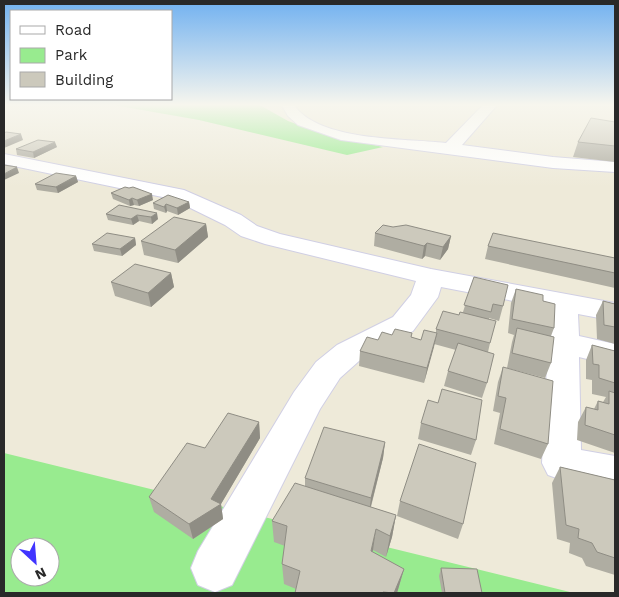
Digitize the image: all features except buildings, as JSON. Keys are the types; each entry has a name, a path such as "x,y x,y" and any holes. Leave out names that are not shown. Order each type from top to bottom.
{"street":[{"path":"330,132 379,142 450,149 511,158 615,167"},
{"path":"450,149 466,132"},
{"path":"4,159 177,194 233,220 249,231 273,239 431,277 615,312"},
{"path":"215,568 306,402 328,370 348,353 403,324 424,297 431,277"},
{"path":"564,302 562,463 615,474"},
{"path":"562,343 615,355"}],"green space":[{"path":"249,132 318,132 383,147 347,155"},
{"path":"4,453 574,593 4,593"}]}
